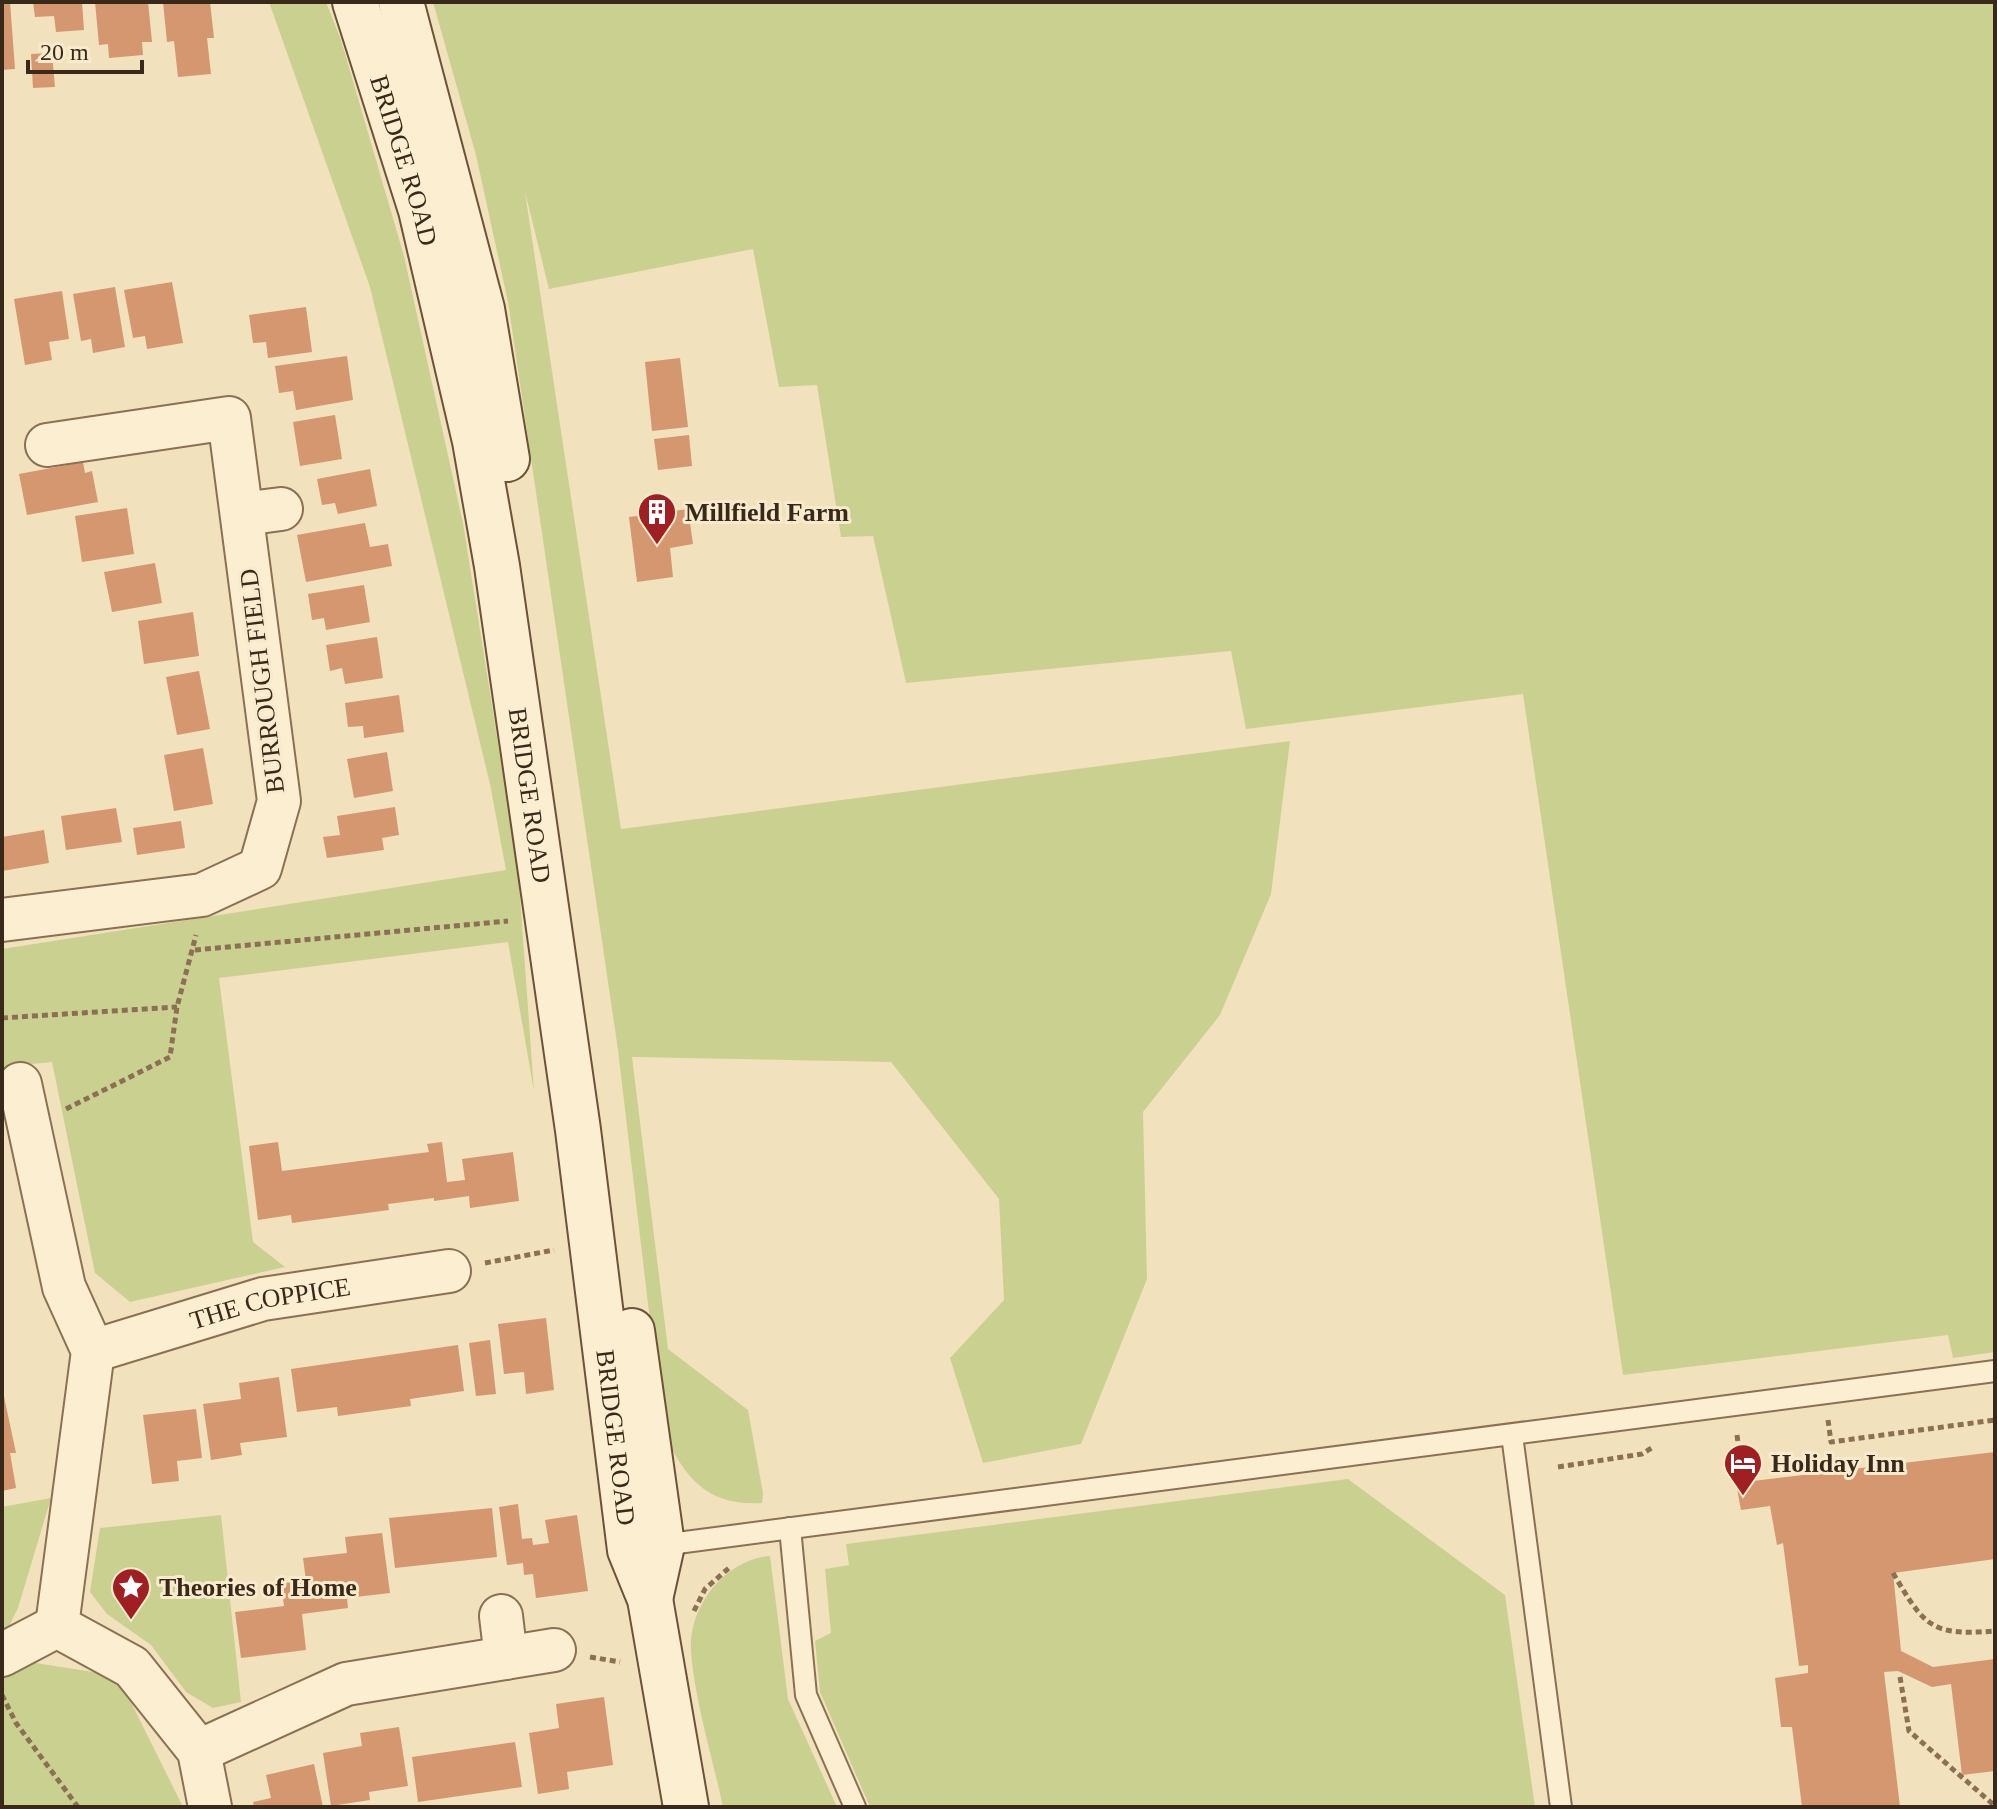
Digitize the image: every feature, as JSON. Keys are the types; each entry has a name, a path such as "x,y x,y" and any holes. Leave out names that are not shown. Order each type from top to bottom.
{"main road":[{"name":"BRIDGE ROAD","path":"355,2 421,210 475,441 497,566 578,1130 630,1550 650,1599 686,1807"},
{"name":"BRIDGE ROAD","path":"401,2 482,309 534,621 600,1126 662,1545 650,1599"}],"street":[{"name":"BURROUGH FIELD","path":"2,920 202,895 260,868 279,801 262,512 229,418 47,445"},
{"path":"20,1084 64,1287 93,1351 57,1626"},
{"name":"THE COPPICE","path":"93,1351 263,1299 450,1273"},
{"path":"501,1616 506,1658"},
{"path":"2,1655 57,1626"},
{"path":"57,1626 132,1667 199,1751 210,1807"},
{"path":"199,1751 346,1684 554,1650"}],"lane":[{"path":"662,1545 1995,1371"},
{"path":"1512,1435 1561,1807"},
{"path":"790,1528 806,1695 855,1807"}],"path":[{"path":"30,1128 170,1057 177,1007 195,950 515,920"},
{"path":"2,1018 177,1007"},
{"path":"450,1273 565,1248"},
{"path":"1827,1414 1831,1442 1995,1420"},
{"path":"1736,1426 1743,1482"},
{"path":"1558,1467 1642,1454 1664,1441"},
{"path":"1893,1573 1917,1615 1937,1627 1954,1634 1995,1631"},
{"path":"1900,1677 1909,1731 1995,1806"},
{"path":"2,1695 16,1723 78,1807"}],"green space":[{"path":"269,2 326,2 341,40 404,256 463,523 518,869 534,1091 508,942 219,978 253,1242 285,1267 130,1302 95,1273 52,1062 2,1067 2,949 506,870 490,784 370,287"},
{"path":"433,2 1995,2 1995,1352 1953,1358 1948,1335 1623,1375 1523,694 1246,729 1231,651 906,683 873,536 841,537 817,385 779,387 753,249 549,289 525,192 621,829 1290,741 1271,894 1220,1015 1143,1112 1147,1279 1081,1444 983,1463 950,1358 1004,1300 999,1199 891,1062 632,1057 668,1349 748,1410 763,1493 762,1503 726,1500 700,1486 680,1462 663,1431 618,1050 508,302 476,155"},
{"path":"1348,1479 1505,1595 1535,1807 870,1807 820,1692 815,1641 831,1633 825,1569 849,1565 846,1544"},
{"path":"51,1498 18,1608 2,1640 2,1507"},
{"path":"221,1515 241,1702 213,1708 186,1692 151,1645 107,1614 90,1592 100,1528"},
{"path":"770,1556 788,1699 837,1807 723,1807 696,1688 692,1634 703,1602 724,1576 754,1559"},
{"path":"36,1663 118,1676 183,1807 2,1807 2,1668"}],"building":[{"path":"2,2 10,2 15,69 2,70"},
{"path":"33,2 82,2 84,30 56,32 54,16 35,17"},
{"path":"95,2 148,2 152,42 142,42 143,55 109,58 108,44 99,45"},
{"path":"163,2 210,2 214,38 207,38 211,74 178,77 174,41 167,42"},
{"path":"52,53 55,87 33,88 31,54"},
{"path":"172,282 183,343 147,349 145,336 133,338 124,290"},
{"path":"115,287 125,347 93,353 91,339 81,341 73,294"},
{"path":"62,291 69,339 49,342 52,360 25,365 14,299"},
{"path":"306,307 312,352 268,358 266,342 253,343 249,315"},
{"path":"347,356 353,400 296,410 293,391 279,393 275,366"},
{"path":"680,358 688,427 652,431 645,362"},
{"path":"335,415 342,459 300,466 293,422"},
{"path":"689,435 692,466 658,470 654,439"},
{"path":"83,462 85,473 92,471 98,502 27,515 19,474"},
{"path":"370,469 377,506 338,514 335,503 322,505 317,479"},
{"path":"127,508 134,554 82,562 75,516"},
{"name":"Millfield Farm","path":"688,509 693,544 670,548 673,577 637,582 629,517"},
{"path":"365,523 370,547 388,544 392,566 306,582 297,535"},
{"path":"155,563 162,603 112,612 104,572"},
{"path":"364,585 370,622 326,630 324,618 312,620 308,594"},
{"path":"193,612 199,656 144,664 138,621"},
{"path":"377,637 383,678 345,684 342,668 330,671 326,645"},
{"path":"199,671 210,729 177,735 166,677"},
{"path":"399,695 404,732 364,738 363,726 348,727 345,703"},
{"path":"203,748 213,804 174,811 164,755"},
{"path":"387,752 393,791 354,798 347,759"},
{"path":"395,807 399,835 382,838 384,850 327,858 323,837 340,835 337,816"},
{"path":"116,808 122,842 66,850 61,816"},
{"path":"181,821 185,848 137,855 133,828"},
{"path":"44,830 49,863 2,871 2,837"},
{"path":"278,1142 282,1171 429,1152 427,1144 442,1142 447,1182 465,1180 462,1159 513,1152 519,1201 470,1208 469,1196 434,1201 434,1198 388,1204 389,1210 292,1223 291,1215 258,1220 249,1146"},
{"path":"546,1318 554,1390 526,1394 524,1372 504,1374 498,1324"},
{"path":"490,1340 496,1394 476,1396 469,1343"},
{"path":"458,1345 464,1391 410,1399 411,1406 338,1416 337,1407 297,1412 291,1369"},
{"path":"279,1377 287,1437 240,1443 242,1455 211,1460 203,1404 241,1399 239,1383"},
{"path":"2,1387 16,1453 10,1453 16,1488 2,1491"},
{"path":"196,1409 202,1458 177,1461 179,1481 152,1484 143,1415"},
{"path":"1995,1452 1995,1559 1893,1573 1901,1651 1933,1667 1995,1659 1995,1771 1962,1775 1951,1684 1932,1687 1898,1671 1884,1672 1900,1807 1802,1807 1792,1727 1781,1727 1775,1678 1808,1673 1808,1665 1799,1666 1783,1543 1777,1545 1770,1506 1741,1510 1736,1483"},
{"path":"518,1504 522,1539 532,1538 533,1545 549,1543 545,1520 577,1515 588,1591 536,1598 533,1574 524,1575 523,1563 507,1565 499,1507"},
{"path":"492,1508 497,1557 395,1568 389,1518"},
{"path":"382,1533 390,1593 347,1598 348,1608 302,1614 306,1650 241,1658 235,1612 284,1606 281,1583 306,1581 303,1558 347,1553 345,1537"},
{"path":"604,1697 613,1765 567,1772 569,1789 538,1794 529,1733 559,1728 556,1704"},
{"path":"399,1727 408,1786 369,1792 370,1800 331,1806 323,1753 362,1746 360,1733"},
{"path":"515,1742 522,1787 418,1802 412,1757"},
{"path":"314,1764 323,1807 254,1807 253,1802 271,1798 266,1775"}],"place":[{"name":"Millfield Farm","path":"657,546"},
{"name":"Holiday Inn","path":"1743,1497"},
{"name":"Theories of Home","path":"131,1621"}]}
